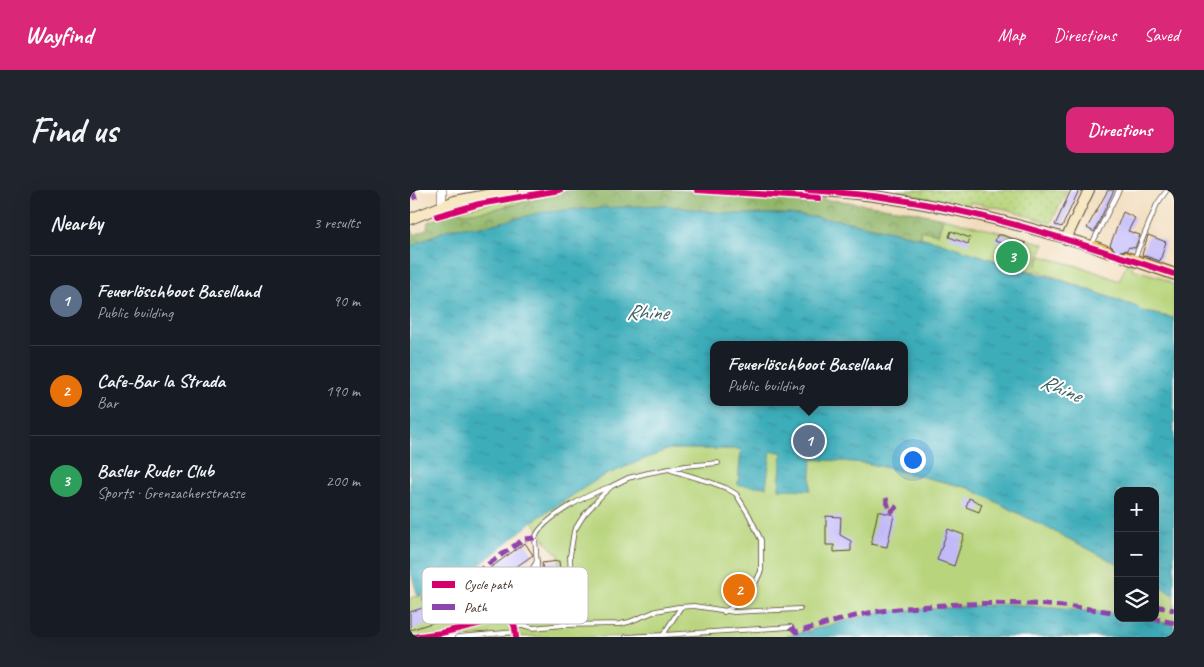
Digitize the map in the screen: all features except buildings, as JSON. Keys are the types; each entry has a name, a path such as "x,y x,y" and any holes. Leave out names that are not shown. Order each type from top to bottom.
{"main road":[{"path":"410,219 442,205 472,197 513,190"},
{"path":"807,190 894,198 946,208 1066,239 1108,252"},
{"path":"1066,239 1088,190"},
{"path":"1129,259 1174,274"}],"street":[{"path":"442,190 442,205"}],"lane":[{"path":"1093,247 1119,190"},
{"path":"1129,259 1157,204 1167,190"},
{"path":"537,567 535,538 537,532 544,524 594,492 628,478 686,466 718,463"},
{"path":"668,469 710,482 736,494 750,515 762,540 761,571 755,584 747,595 724,612"},
{"path":"570,567 570,556 574,531 584,514 612,486"},
{"path":"533,567 536,561"},
{"path":"663,635 681,607"},
{"path":"458,637 516,634 515,626 533,628 563,625 620,624 656,611 681,607 707,608 724,612 800,608"},
{"path":"413,637 441,633 478,624"},
{"path":"626,637 791,626"}],"green space":[{"path":"574,190 674,190 841,201 943,218 938,234 921,230 919,237 839,220 788,214 732,214 465,227 449,229 410,246 410,228 415,235 427,229 428,222 459,210 462,213 485,211 548,197 551,192"},
{"path":"897,190 1067,190 1051,223 1006,209 970,202 969,206 899,193"},
{"path":"551,192 548,197 485,211 462,213 460,210 501,201"},
{"path":"943,218 1044,244 1036,267 1041,256 1085,268 1119,281 1129,259 1133,260 1132,269 1160,277 1174,285 1174,318 1140,311 1137,307 1035,270 1034,272 1023,269 920,237 921,230 938,234"},
{"path":"669,449 741,449 738,485 771,451 782,452 779,489 812,459 866,463 969,488 1114,562 1114,614 1009,604 879,612 785,637 410,637 410,598 422,596 422,624 588,624 588,567 560,567 559,555 548,545 533,521 601,477"},
{"path":"1159,586 1174,595 1174,625 1159,622"}],"water":[{"name":"Rhine","path":"661,205 732,214 788,214 839,220 936,241 1024,270 1055,278 1137,307 1141,311 1174,318 1174,595 1159,586 1159,487 1114,487 1114,562 969,488 866,463 812,459 810,490 779,489 782,452 771,451 766,487 738,485 741,449 669,449 601,477 533,521 477,567 422,567 422,594 418,596 410,570 410,246 449,229 481,227 543,212"},
{"path":"1009,604 1114,614 1114,622 1159,622 1174,625 1174,637 785,637 879,612"}],"ferry route":[{"path":"908,637 922,637"}],"marked path":[{"path":"412,190 417,203"},
{"path":"886,498 890,513"},
{"path":"890,513 900,503"},
{"path":"484,567 524,539 535,538"},
{"path":"791,627 796,632 870,613 940,605 1029,604 1114,612"},
{"path":"1159,607 1174,610"},
{"path":"1159,620 1174,623"}],"cycle path":[{"path":"437,216 479,204 560,190"},
{"path":"697,190 819,198"},
{"path":"807,190 883,197 965,212 1071,241 1174,274"},
{"path":"413,637 441,633 478,624"},
{"path":"514,624 516,637"}],"place":[{"name":"Basler Ruder Club","path":"1012,257"},
{"name":"Feuerlöschboot Baselland","path":"809,441"},
{"name":"Cafe-Bar la Strada","path":"739,590"}]}
